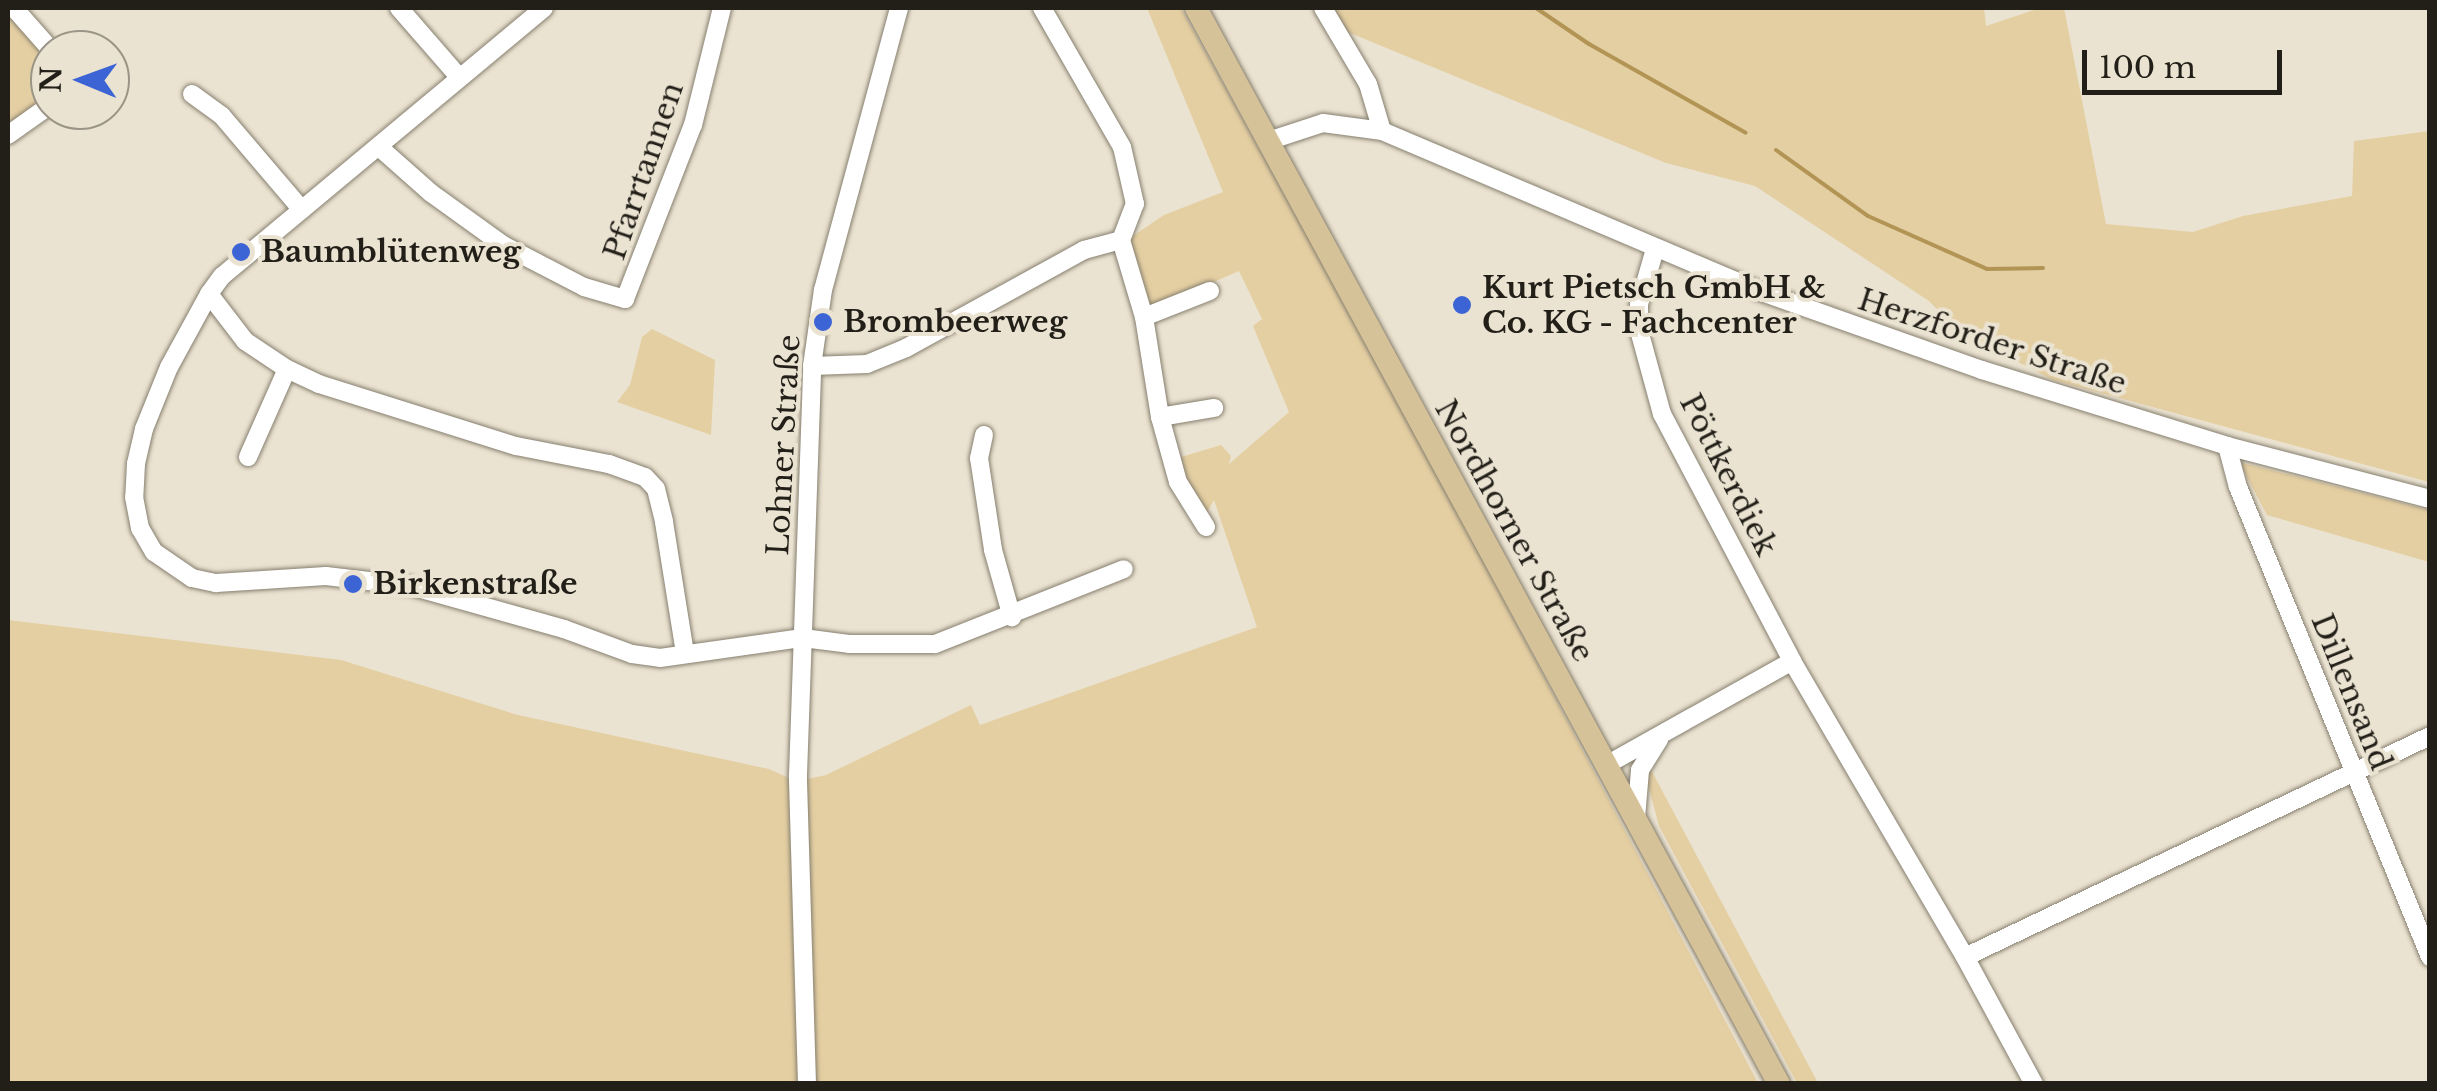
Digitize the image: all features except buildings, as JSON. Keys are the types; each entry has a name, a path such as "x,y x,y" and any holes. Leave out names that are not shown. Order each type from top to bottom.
{"main road":[{"name":"Nordhorner Straße","path":"1196,8 1779,1084"}],"street":[{"path":"14,8 33,30"},
{"path":"399,8 459,77"},
{"path":"544,8 222,276 209,294 169,368 136,464 134,497 140,528 154,552 172,568 216,583 326,576 374,579 453,596 632,654 660,658 802,638 849,644 935,644 1012,617 1124,569"},
{"name":"Pfarrtannen","path":"379,147 430,194 503,245 584,287 625,300 693,125 722,8"},
{"name":"Lohner Straße","path":"806,1084 798,776 812,366 823,290 898,8"},
{"path":"1042,8 1122,146 1134,204 1121,240 1144,317 1160,417 1178,482 1206,528"},
{"path":"1323,8 1368,84 1382,131"},
{"path":"192,94 222,116 302,210"},
{"path":"8,134 30,118"},
{"name":"Herzforder Straße","path":"1268,141 1323,123 1382,131 1655,250 1982,370 2226,446 2430,499"},
{"path":"812,366 867,364 906,348 1084,250 1121,240"},
{"name":"Pöttkerdiek","path":"1655,250 1639,304 1639,330 1662,414 1792,661 1965,956 2034,1084"},
{"path":"1144,317 1210,291"},
{"path":"209,294 246,341 287,369 363,401 645,476 656,489 664,522 685,653"},
{"path":"248,457 287,369"},
{"path":"1160,417 1214,408"},
{"path":"984,435 979,458 993,550 1012,617"},
{"name":"Dillensand","path":"2226,446 2238,487 2430,956"},
{"path":"1608,764 1792,661"},
{"path":"1636,818 1640,770 1664,734"},
{"path":"1965,956 2352,769 2430,736"}],"shaded area":[{"path":"8,8 30,32 30,117 8,133"},
{"path":"1147,8 1181,8 1403,409 1758,1083 816,1083 803,780 826,775 971,705 980,725 1257,627 1214,500 1206,514 1183,482 1181,457 1221,445 1231,456 1229,464 1289,412 1253,326 1262,319 1239,271 1147,311 1127,240 1164,215 1223,192"},
{"path":"1327,8 1984,8 1986,26 2040,8 2064,8 2106,224 2193,232 2243,216 2352,196 2354,141 2429,131 2429,482 2053,380 1959,332 1929,301 1755,186 1666,163 1338,28"},
{"path":"652,329 715,360 711,435 617,402 630,385 642,337"},
{"path":"2239,462 2429,510 2429,562 2267,515"},
{"path":"8,620 341,660 518,715 769,769 793,780 803,1083 8,1083"},
{"path":"1643,766 1650,768 1818,1083 1797,1083 1659,826"}],"waterway":[{"path":"1536,8 1589,44 1746,133"},
{"path":"1776,150 1868,216 1987,269 2043,268"}],"place":[{"name":"Baumblütenweg","path":"241,252"},
{"name":"Kurt Pietsch GmbH & Co. KG - Fachcenter","path":"1462,305"},
{"name":"Brombeerweg","path":"823,322"},
{"name":"Birkenstraße","path":"353,584"}]}
